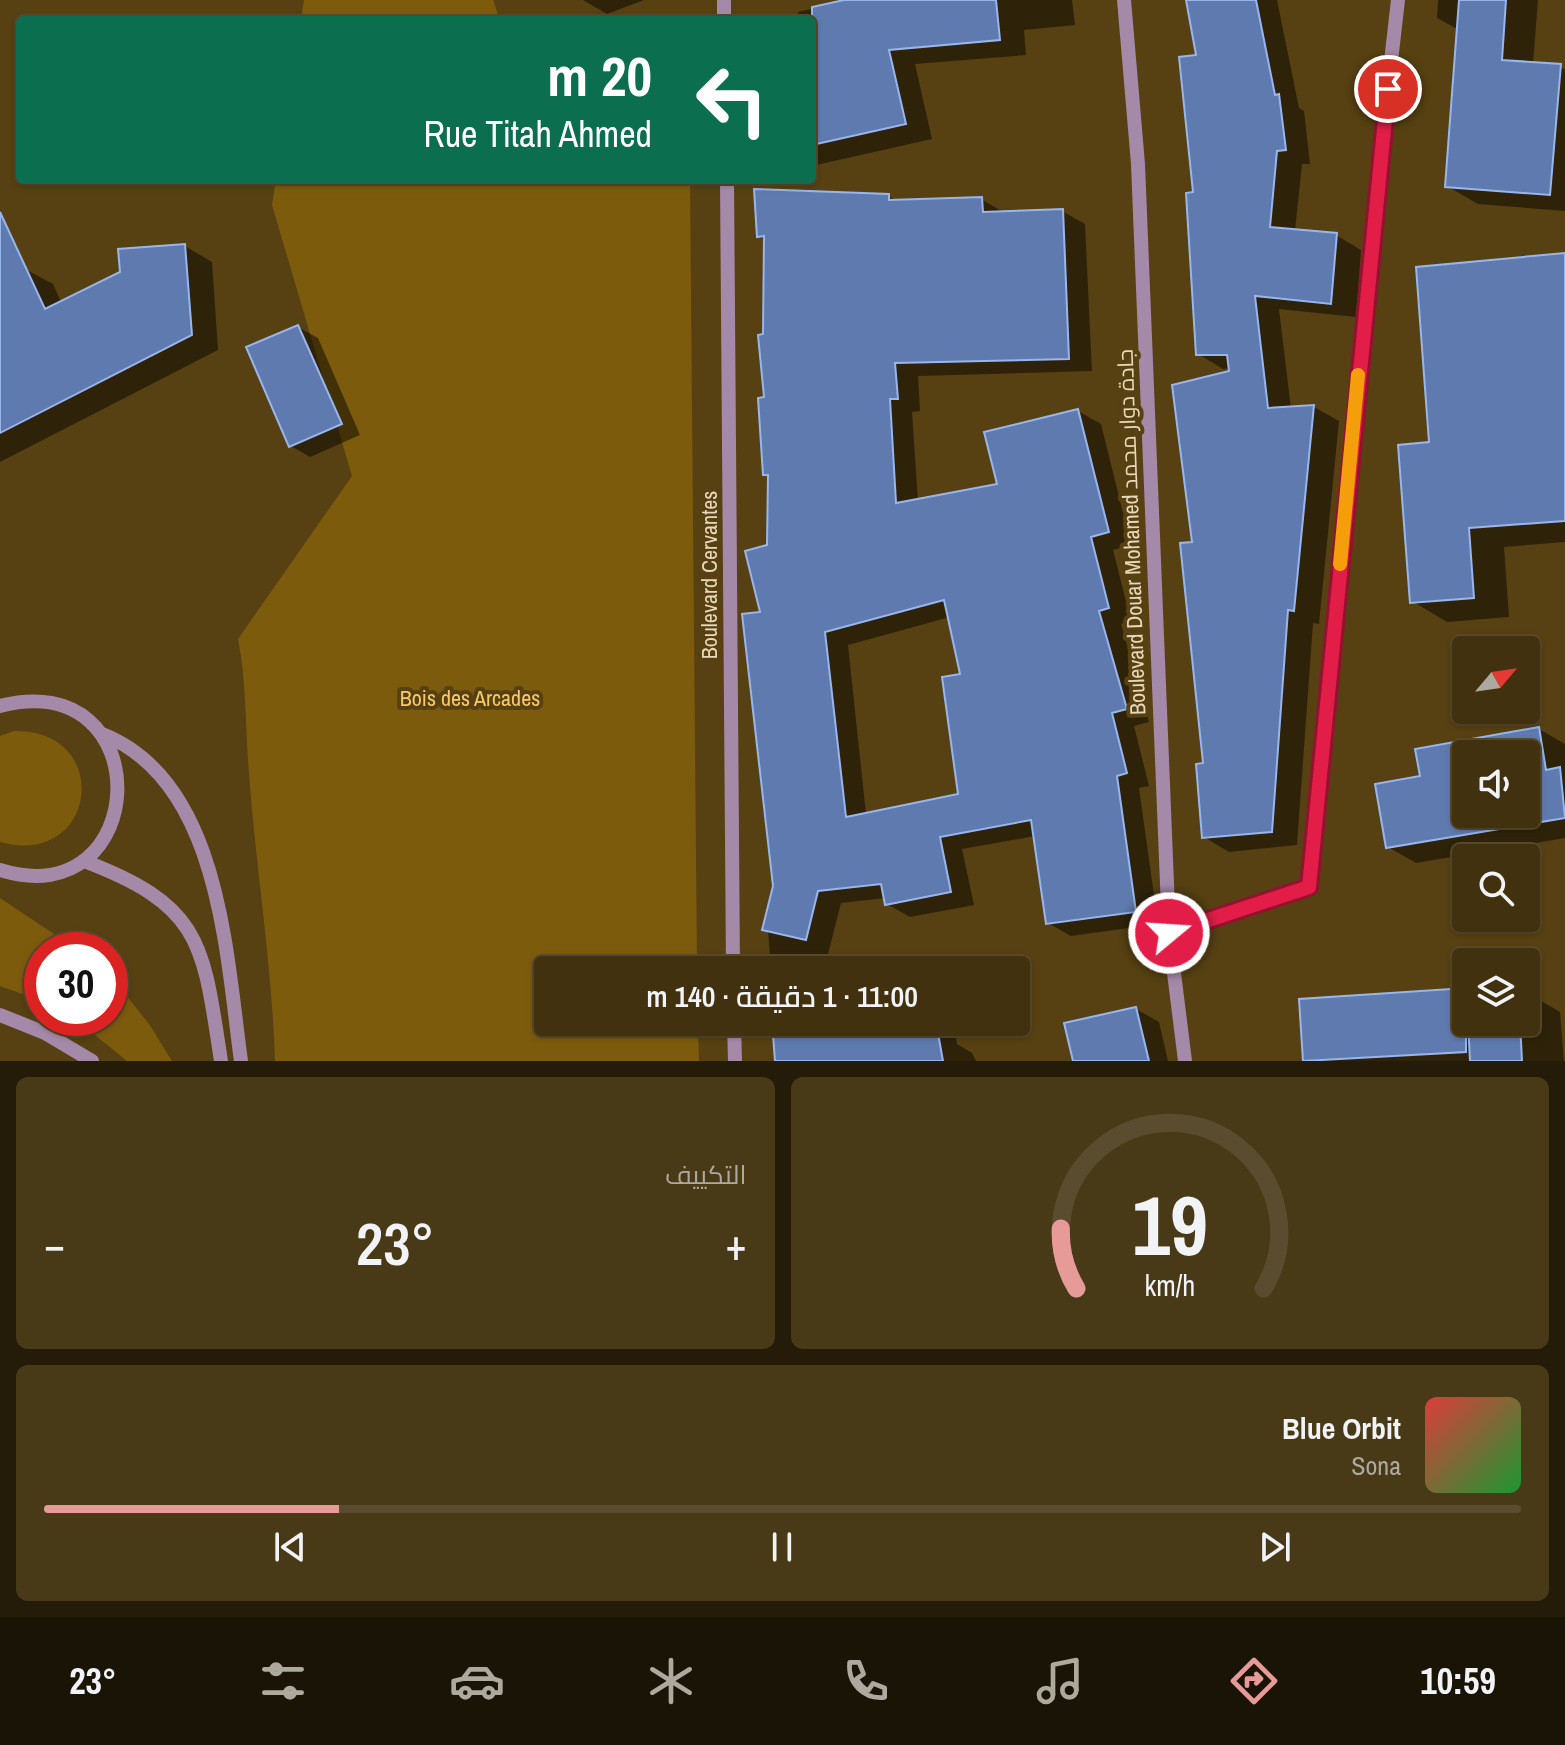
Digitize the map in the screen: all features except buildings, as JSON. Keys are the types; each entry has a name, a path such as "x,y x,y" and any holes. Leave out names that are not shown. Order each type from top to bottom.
{"street":[{"name":"Boulevard Douar Mohamed جادة دوار محمد","path":"1124,0 1138,164 1169,933 1185,1061"},
{"path":"1169,933 1309,887 1369,252 1398,0"},
{"name":"Boulevard Cervantes","path":"727,184 733,956"},
{"path":"0,706 23,700 53,702 80,714 102,734 147,758 165,780 199,843 220,908 241,1061"},
{"path":"0,870 41,877 63,871 84,861 104,841 117,815 120,787 115,759 102,734"},
{"path":"84,861 156,895 175,911 188,929 207,978 221,1061"},
{"path":"0,1015 45,1033 92,1061"},
{"path":"734,1036 735,1061"}],"green space":[{"path":"304,0 493,0 499,16 302,16"},
{"name":"Bois des Arcades","path":"275,184 690,184 697,956 534,956 534,1036 698,1036 699,1061 275,1061 238,639 352,476 272,205"},
{"path":"14,731 46,736 68,751 79,772 81,796 74,818 58,836 33,845 0,842 0,736"},
{"path":"0,898 51,932 24,932 24,995 0,986"},
{"path":"128,998 172,1061 127,1061 96,1036 128,1036"}],"slow traffic":[{"path":"1340,564 1358,375"}],"route":[{"path":"1169,933 1309,887 1371,236 1388,89"}]}
